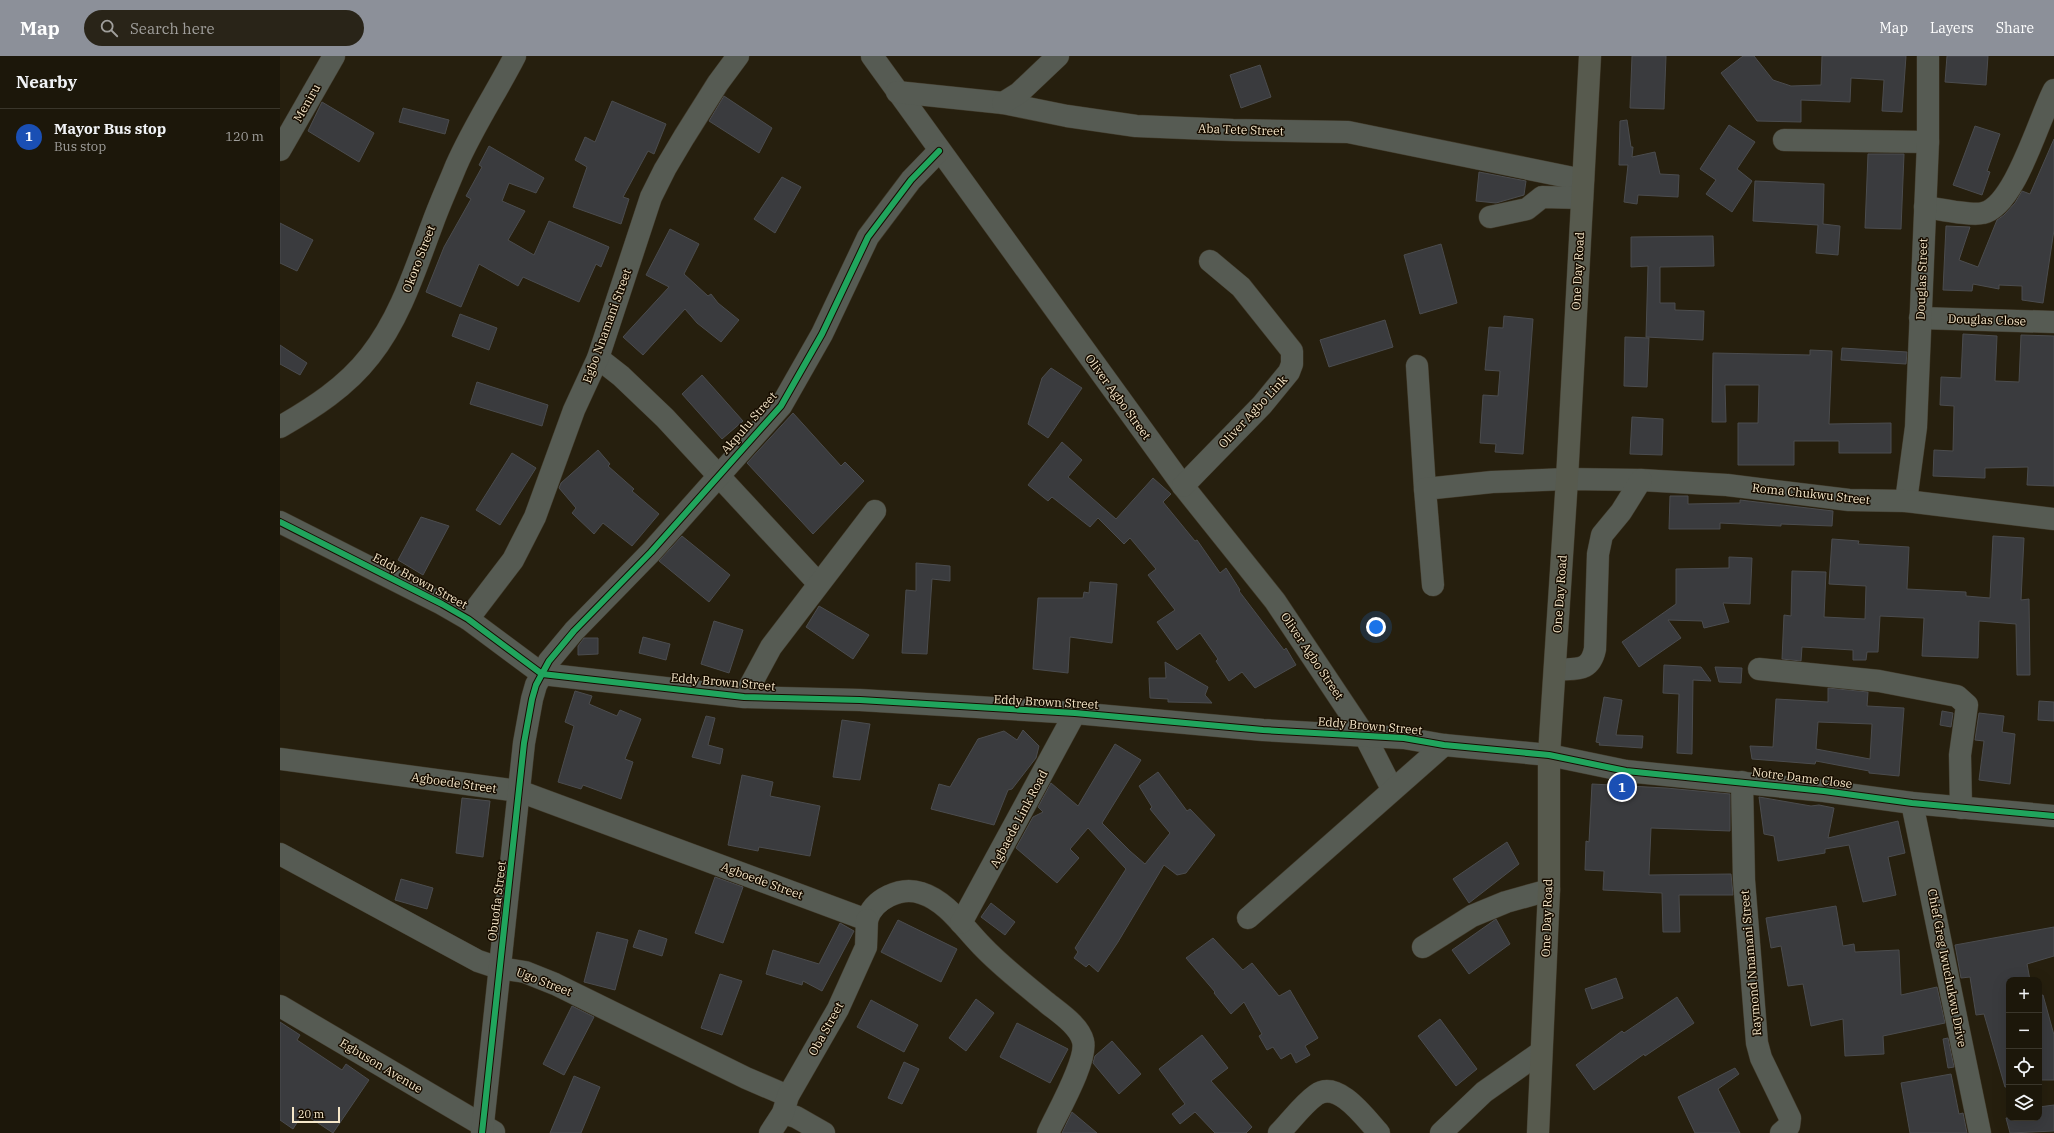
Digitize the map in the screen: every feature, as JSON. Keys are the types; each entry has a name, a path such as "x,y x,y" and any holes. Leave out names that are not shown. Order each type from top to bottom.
{"main road":[{"name":"One Day Road","path":"1538,1133 1549,890 1549,755 1567,479 1590,56"}],"street":[{"name":"Meniru","path":"280,150 334,56"},
{"name":"Okoro Street","path":"280,427 312,408 337,389 370,357 383,339 409,289 436,216 464,149 515,56"},
{"name":"Egbo Nnamani Street","path":"468,619 506,571 527,535 535,517 574,410 598,358 651,197 665,169 684,137 718,82 738,56"},
{"name":"Oliver Agbo Street","path":"872,56 939,151 1183,486 1275,601 1366,736 1392,789"},
{"path":"1003,103 1019,93 1058,56"},
{"name":"Douglas Street","path":"1906,500 1916,427 1928,142 1928,56"},
{"path":"1925,207 1983,214 1994,208 2017,179 2054,90"},
{"name":"Aba Tete Street","path":"897,92 1003,103 1067,116 1136,126 1233,130 1348,132 1583,189"},
{"path":"1784,140 1928,142"},
{"name":"Akpulu Street","path":"546,667 574,631 651,552 781,406 822,334 868,237 911,180 939,151"},
{"path":"1490,217 1527,209 1542,197 1583,189"},
{"name":"Oliver Agbo Link","path":"1183,486 1262,405 1289,372 1292,364 1292,351 1241,287 1210,261"},
{"name":"Douglas Close","path":"1920,318 2054,322"},
{"path":"598,358 621,376 665,418 818,583"},
{"path":"1417,366 1432,585"},
{"name":"Roma Chukwu Street","path":"1425,489 1492,482 1567,479 1641,480 1727,485 1849,500 1906,500 2054,519"},
{"path":"1555,670 1586,666 1592,661 1595,642 1598,554 1602,535 1621,512 1641,480"},
{"path":"744,697 771,647 874,511"},
{"name":"Eddy Brown Street","path":"280,522 442,604 546,667 744,697 860,700 990,710 1076,713 1263,730 1404,738 1444,745 1549,755"},
{"name":"Obuofia Street","path":"487,1131 499,968 508,906 519,791 532,699 546,667"},
{"path":"1759,669 1879,681 1957,696 1967,705 1960,756 1961,808"},
{"name":"Agbaede Link Road","path":"961,923 1076,713"},
{"path":"1248,918 1392,789 1444,745"},
{"name":"Notre Dame Close","path":"1549,755 1626,771 1742,782 1912,803 2054,816"},
{"name":"Agboede Street","path":"280,760 519,791 867,920"},
{"name":"Raymond Nnamani Street","path":"1742,782 1744,880 1757,1043 1761,1058 1790,1118 1789,1126 1781,1133"},
{"name":"Chief Greg Iwuchukwu Drive","path":"1912,803 1980,1133"},
{"name":"Ugo Street","path":"280,854 444,945 478,961 499,968 525,972 555,984 746,1078 786,1104 796,1117 824,1133"},
{"path":"1422,948 1472,916 1506,902 1549,890"},
{"path":"867,920 870,912 891,895 898,892 914,891 930,897 961,923 982,947 1064,1017 1081,1035 1084,1049 1080,1066 1048,1133"},
{"name":"Oba Street","path":"770,1133 838,1009 866,947 867,920"},
{"name":"Egbuson Avenue","path":"280,1006 487,1131"},
{"path":"1441,1133 1484,1092 1541,1052"},
{"path":"1279,1133 1317,1094 1330,1092 1346,1098 1379,1133"}],"building":[{"path":"1632,56 1666,56 1664,109 1630,108"},
{"path":"1743,56 1754,56 1773,80 1791,86 1821,85 1822,56 1906,56 1902,112 1882,111 1884,80 1851,78 1850,102 1801,100 1801,122 1757,121 1721,73"},
{"path":"1947,56 1988,56 1986,85 1945,82"},
{"path":"1260,65 1271,97 1241,108 1230,75"},
{"path":"724,96 772,128 759,153 709,121"},
{"path":"612,101 666,124 654,154 648,151 623,197 629,199 621,224 573,207 587,167 575,160 585,137 595,142"},
{"path":"322,102 374,133 359,162 308,131"},
{"path":"403,108 449,120 445,134 399,122"},
{"path":"1627,120 1631,147 1633,147 1632,157 1655,152 1660,174 1679,175 1678,197 1638,195 1637,204 1624,202 1628,165 1619,165 1620,121"},
{"path":"1729,125 1755,142 1737,169 1752,181 1732,212 1706,194 1716,180 1700,169"},
{"path":"1975,126 2000,134 1987,171 1990,172 1982,195 1953,185"},
{"path":"2054,139 2054,230 2043,303 2022,300 2022,286 1999,285 1999,289 1973,284 1972,291 1943,290 1946,226 1970,227 1959,260 1978,267 1997,220 2015,203 2022,191 2030,194"},
{"path":"489,146 544,178 536,193 509,183 502,201 525,211 508,240 534,255 549,221 609,247 601,267 596,264 579,302 523,277 518,286 479,264 461,307 426,292 444,247 471,199 466,196 482,167 479,165"},
{"path":"1868,154 1904,154 1901,229 1865,228"},
{"path":"1479,172 1526,181 1524,195 1496,203 1476,201"},
{"path":"782,177 801,187 775,233 754,219"},
{"path":"1755,181 1824,184 1823,224 1840,226 1838,255 1816,253 1818,225 1753,221"},
{"path":"280,223 313,240 297,271 280,263"},
{"path":"670,229 699,244 684,274 708,296 711,294 718,303 739,320 721,342 697,323 685,309 643,355 623,337 669,287 646,275"},
{"path":"1713,236 1714,266 1660,267 1660,303 1675,303 1675,310 1704,311 1703,340 1646,337 1648,266 1631,267 1631,237"},
{"path":"1441,244 1457,303 1420,314 1404,255"},
{"path":"460,314 497,328 489,350 452,336"},
{"path":"1504,316 1533,319 1523,454 1495,452 1496,444 1480,443 1483,395 1498,396 1500,371 1485,370 1489,327 1503,328"},
{"path":"1385,320 1393,347 1329,367 1320,340"},
{"path":"1963,334 1997,336 1995,381 2019,382 2021,335 2054,336 2054,486 2027,485 2028,467 1985,468 1985,478 1933,476 1934,450 1953,451 1954,406 1940,405 1941,377 1961,378"},
{"path":"1625,337 1649,338 1647,387 1624,386"},
{"path":"280,345 307,363 300,375 280,364"},
{"path":"1842,348 1907,352 1906,364 1841,360"},
{"path":"1810,350 1832,351 1829,424 1891,423 1891,453 1839,453 1839,441 1794,441 1794,465 1738,465 1738,423 1758,423 1759,385 1725,385 1726,422 1712,422 1713,353 1810,355"},
{"path":"1051,368 1082,388 1048,438 1028,424 1042,378"},
{"path":"702,375 743,421 722,439 682,394"},
{"path":"477,382 548,405 542,426 470,404"},
{"path":"793,413 841,466 845,462 864,481 813,534 747,463"},
{"path":"1632,417 1663,419 1662,455 1630,454"},
{"path":"1062,442 1082,460 1068,477 1116,519 1153,478 1171,494 1163,502 1195,541 1197,540 1220,573 1226,568 1240,590 1239,591 1284,650 1286,648 1296,665 1255,688 1242,672 1229,681 1216,661 1218,659 1200,633 1177,650 1157,622 1175,610 1148,575 1156,569 1130,538 1124,544 1098,518 1090,527 1052,497 1048,501 1028,485"},
{"path":"598,450 610,464 608,466 634,489 632,491 659,514 632,546 603,523 594,534 572,513 576,508 559,488 561,483"},
{"path":"512,453 536,468 500,525 476,510"},
{"path":"1670,496 1688,496 1688,504 1740,503 1740,500 1833,511 1832,526 1781,524 1781,526 1720,523 1720,529 1669,529"},
{"path":"421,517 449,526 423,575 398,560"},
{"path":"682,536 730,575 709,602 659,561"},
{"path":"1993,536 2024,538 2021,600 2029,599 2030,675 2017,675 2016,624 1979,621 1978,658 1922,656 1924,618 1880,616 1878,652 1867,652 1866,660 1853,660 1853,650 1802,647 1801,661 1782,659 1784,615 1791,616 1792,571 1826,572 1824,617 1865,619 1866,586 1829,584 1832,539 1859,541 1858,544 1909,547 1907,589 1966,592 1966,596 1990,598"},
{"path":"1729,557 1752,558 1750,604 1723,603 1729,622 1704,628 1702,621 1668,620 1681,638 1639,667 1622,642 1676,604 1676,569 1729,568"},
{"path":"916,563 950,566 950,581 932,579 927,654 902,653 906,590 916,591"},
{"path":"1090,582 1117,584 1112,643 1070,637 1068,673 1033,669 1038,598 1083,598 1084,592 1089,593"},
{"path":"819,606 869,635 853,659 806,627"},
{"path":"714,621 743,630 729,673 701,664"},
{"path":"643,637 670,644 666,660 639,653"},
{"path":"584,638 598,638 598,654 578,655 578,646"},
{"path":"1165,662 1208,687 1205,695 1212,703 1168,702 1168,699 1150,698 1149,678 1166,678"},
{"path":"1664,665 1701,667 1711,681 1693,680 1692,754 1677,753 1679,694 1663,693"},
{"path":"1715,667 1742,668 1741,683 1719,682"},
{"path":"1828,688 1868,692 1867,706 1904,708 1899,776 1869,773 1869,771 1816,761 1815,764 1752,759 1750,746 1773,747 1776,699 1828,702","holes":["1818,722 1872,724 1870,759 1816,749"]},
{"path":"575,691 592,696 589,704 617,716 620,710 641,719 625,759 633,762 621,799 583,785 581,789 558,782 574,726 565,722"},
{"path":"1604,697 1622,700 1616,735 1643,736 1642,748 1599,745 1600,743 1596,742"},
{"path":"2039,701 2054,702 2054,721 2038,720"},
{"path":"1942,711 1953,713 1951,727 1940,725"},
{"path":"1979,713 2004,716 2002,732 2015,734 2010,784 1979,780 1984,741 1975,740"},
{"path":"706,716 715,718 708,745 723,749 720,764 692,757"},
{"path":"842,720 870,724 860,780 833,777"},
{"path":"1023,730 1039,746 1036,758 1012,789 1008,790 994,825 931,809 939,784 950,787 978,739 1004,731 1017,740"},
{"path":"1115,744 1141,760 1102,823 1130,851 1145,864 1170,833 1150,809 1152,807 1139,786 1158,772 1187,811 1190,809 1215,835 1186,873 1177,875 1164,865 1118,942 1098,972 1089,964 1086,967 1074,958 1078,952 1075,948 1126,869 1088,828 1070,849 1079,858 1057,883 1016,848 1033,817 1043,812 1038,807 1051,783 1078,806"},
{"path":"742,775 773,782 770,796 820,806 810,856 759,847 758,851 728,845"},
{"path":"1592,784 1666,788 1730,794 1730,831 1651,828 1649,875 1731,874 1733,895 1679,895 1680,932 1663,932 1662,893 1603,890 1604,871 1585,870 1586,841 1589,842"},
{"path":"1759,797 1811,806 1819,805 1834,808 1828,838 1898,821 1905,853 1888,857 1896,895 1863,902 1849,845 1825,849 1825,853 1778,861 1774,836 1764,834"},
{"path":"462,798 490,801 483,857 456,853"},
{"path":"1507,842 1519,864 1469,903 1453,879"},
{"path":"715,877 743,887 723,943 695,933"},
{"path":"401,879 433,888 427,909 395,900"},
{"path":"991,903 1015,922 1005,935 981,917"},
{"path":"1836,906 1843,946 1854,944 1855,952 1899,950 1901,995 1937,987 1945,1023 1883,1036 1884,1054 1845,1056 1843,1019 1811,1026 1803,984 1788,986 1781,946 1771,948 1766,918"},
{"path":"1496,919 1510,944 1469,974 1452,950"},
{"path":"898,920 957,949 941,982 881,952"},
{"path":"840,923 854,931 822,991 803,981 802,985 766,974 773,950 819,964"},
{"path":"2054,927 2054,956 2027,964 2029,977 2006,977 2006,1087 1984,1014 1976,1015 1970,977 1961,978 1955,945"},
{"path":"639,930 667,939 662,956 633,947"},
{"path":"597,932 628,940 615,990 584,982"},
{"path":"1213,938 1243,970 1252,963 1279,996 1290,990 1318,1038 1305,1046 1310,1055 1296,1063 1291,1053 1281,1059 1273,1047 1267,1050 1259,1036 1262,1034 1244,1002 1231,1014 1214,993 1215,992 1186,958"},
{"path":"720,974 742,981 722,1035 701,1028"},
{"path":"1616,978 1623,998 1592,1009 1585,989"},
{"path":"2042,995 2054,1035 2054,1080 2042,1080"},
{"path":"1677,997 1694,1023 1645,1056 1644,1054 1594,1090 1576,1065 1622,1031 1624,1033"},
{"path":"976,999 994,1013 966,1051 949,1038"},
{"path":"871,1000 918,1025 904,1052 857,1027"},
{"path":"572,1006 594,1017 564,1075 543,1064"},
{"path":"1440,1019 1477,1069 1456,1086 1418,1036"},
{"path":"280,1022 300,1035 297,1040 342,1070 346,1064 369,1080 333,1133 303,1113 293,1129 280,1120"},
{"path":"1017,1023 1068,1049 1050,1083 1000,1057"},
{"path":"1202,1035 1228,1068 1211,1081 1252,1127 1246,1133 1215,1133 1195,1112 1180,1124 1172,1114 1185,1104 1159,1069"},
{"path":"1948,1038 1954,1067 1948,1068 1943,1039"},
{"path":"1112,1041 1141,1074 1119,1094 1093,1063 1095,1056"},
{"path":"904,1062 919,1069 902,1104 888,1098"},
{"path":"1735,1068 1739,1074 1718,1089 1740,1133 1695,1133 1678,1097"},
{"path":"1951,1074 1959,1114 1963,1113 1967,1133 1910,1133 1901,1083"},
{"path":"574,1076 600,1087 581,1133 550,1133"},
{"path":"2054,1105 2054,1131 2010,1133 2007,1121 2042,1121 2042,1107"},
{"path":"1072,1112 1097,1133 1062,1133"}],"cycle path":[{"path":"482,1133 524,743 536,685 549,661 574,631 651,552 781,406 822,334 868,237 911,180 939,151"},
{"path":"280,522 442,604 468,619 542,674 744,697 860,700 1075,713 1263,730 1404,738 1444,745 1549,755 1626,771 1824,791 1912,803 2054,816"}],"place":[{"name":"Mayor Bus stop","path":"1622,787"}]}
